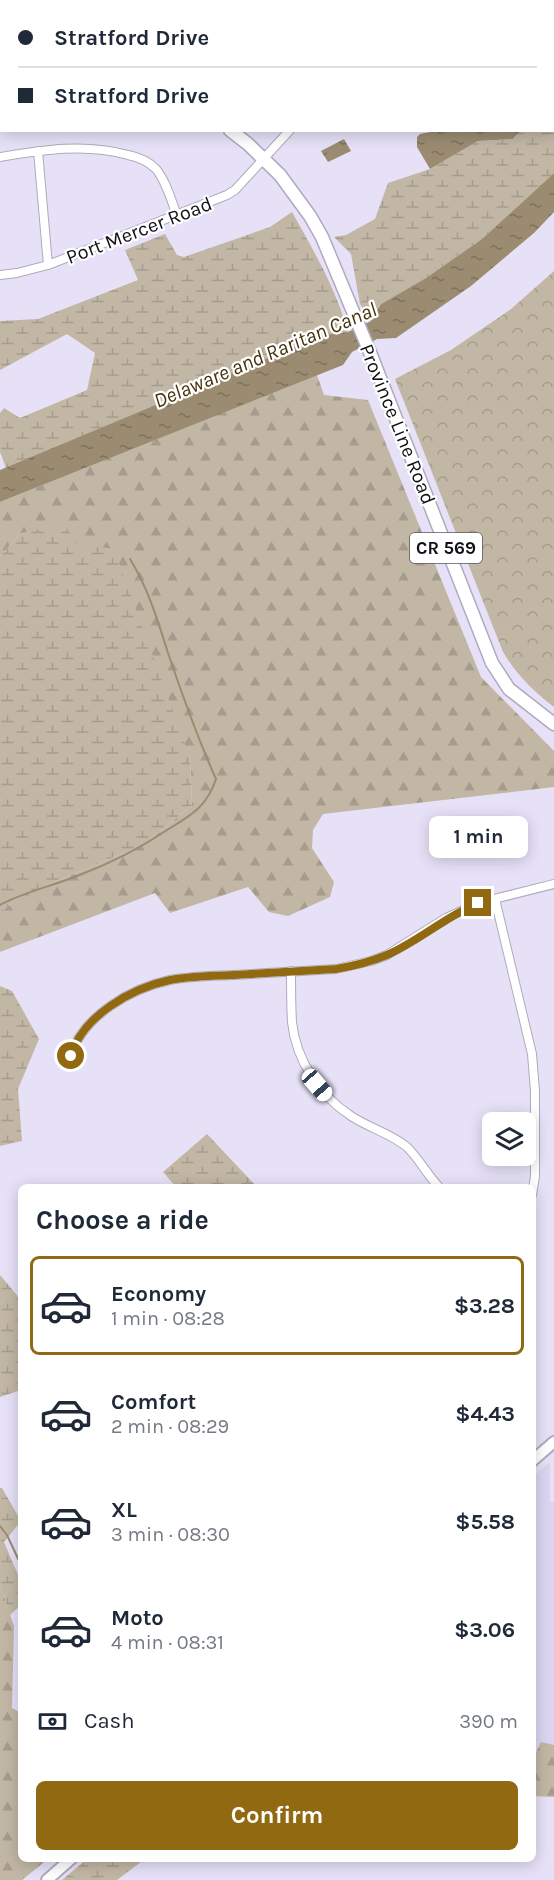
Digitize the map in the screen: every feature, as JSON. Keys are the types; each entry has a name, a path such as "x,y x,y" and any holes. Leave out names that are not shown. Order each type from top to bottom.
{"main road":[{"name":"Province Line Road","path":"232,132 263,158 285,182 310,216 330,256 369,350 492,663 509,688 554,724"},
{"path":"536,1458 554,1442"},
{"path":"47,1880 67,1862"}],"street":[{"name":"Port Mercer Road","path":"0,275 48,265 227,195 235,190 288,132"},
{"path":"0,157 70,148 100,149 144,160 157,170 162,178 177,215"},
{"path":"38,151 48,265"},
{"path":"71,1056 78,1039 102,1013 150,986 184,977 336,969 370,961 403,946 460,910 554,884"},
{"path":"495,899 532,1054 535,1091 534,1184"},
{"path":"291,971 292,1022 302,1058 317,1085 339,1108 352,1117 384,1132 407,1148 436,1184"}],"shaded area":[{"path":"550,1462 550,1502 554,1502 554,1775 536,1775 536,1474"}],"green space":[{"path":"519,132 554,132 554,173 482,239 426,278 381,304 371,321 360,304 351,254 334,237 346,235 375,219 388,183 430,169 478,141 513,139"},
{"path":"292,212 331,285 348,332 323,335 6,468 0,452 0,413 4,408 20,418 87,390 95,353 67,334 0,370 0,321 38,319 138,280 125,250 165,234 177,255 184,257 270,227"},
{"path":"554,271 554,707 526,682 503,652 395,379 451,350 511,309"},
{"path":"317,375 324,395 368,400 481,677 554,751 554,787 323,814 313,830 312,848 334,882 330,897 288,916 269,912 248,887 170,913 155,893 0,952 0,913 19,897 145,844 192,805 190,758 77,544 21,533 0,556 0,502"},
{"path":"64,524 78,544 114,549 190,758 192,805 145,844 19,897 0,913 0,556 21,533"},
{"path":"0,986 12,991 39,1039 18,1089 22,1141 0,1146"},
{"path":"207,1134 254,1184 173,1184 163,1172"},
{"path":"0,1275 18,1296 18,1391 0,1397"},
{"path":"0,1488 2,1488 18,1516 18,1525 4,1542 18,1575 18,1608 10,1615 0,1585"},
{"path":"0,1585 14,1626 12,1708 18,1711 18,1862 44,1862 22,1880 0,1880"},
{"path":"541,1742 554,1745 554,1797 536,1796 536,1753"},
{"path":"83,1862 141,1862 117,1880 62,1880"}],"water":[{"path":"519,132 513,139 478,141 430,169 417,147 417,137 420,134"},
{"path":"344,139 351,151 328,162 321,151"},
{"path":"554,173 554,212 534,233 471,286 396,338 377,339 352,352 343,365 0,502 0,470 323,335 348,332 371,321 381,304 426,278 482,239"}],"waterway":[{"path":"0,905 101,866 146,844 197,810 208,797 216,779 190,717 152,605 130,559"},
{"path":"0,1526 18,1559"}],"route":[{"path":"71,1056 78,1039 102,1013 116,1003 150,986 184,977 336,969 354,966 387,955 446,918 478,903"}],"water label":[{"name":"Delaware and Raritan Canal","path":"265,355"}]}
